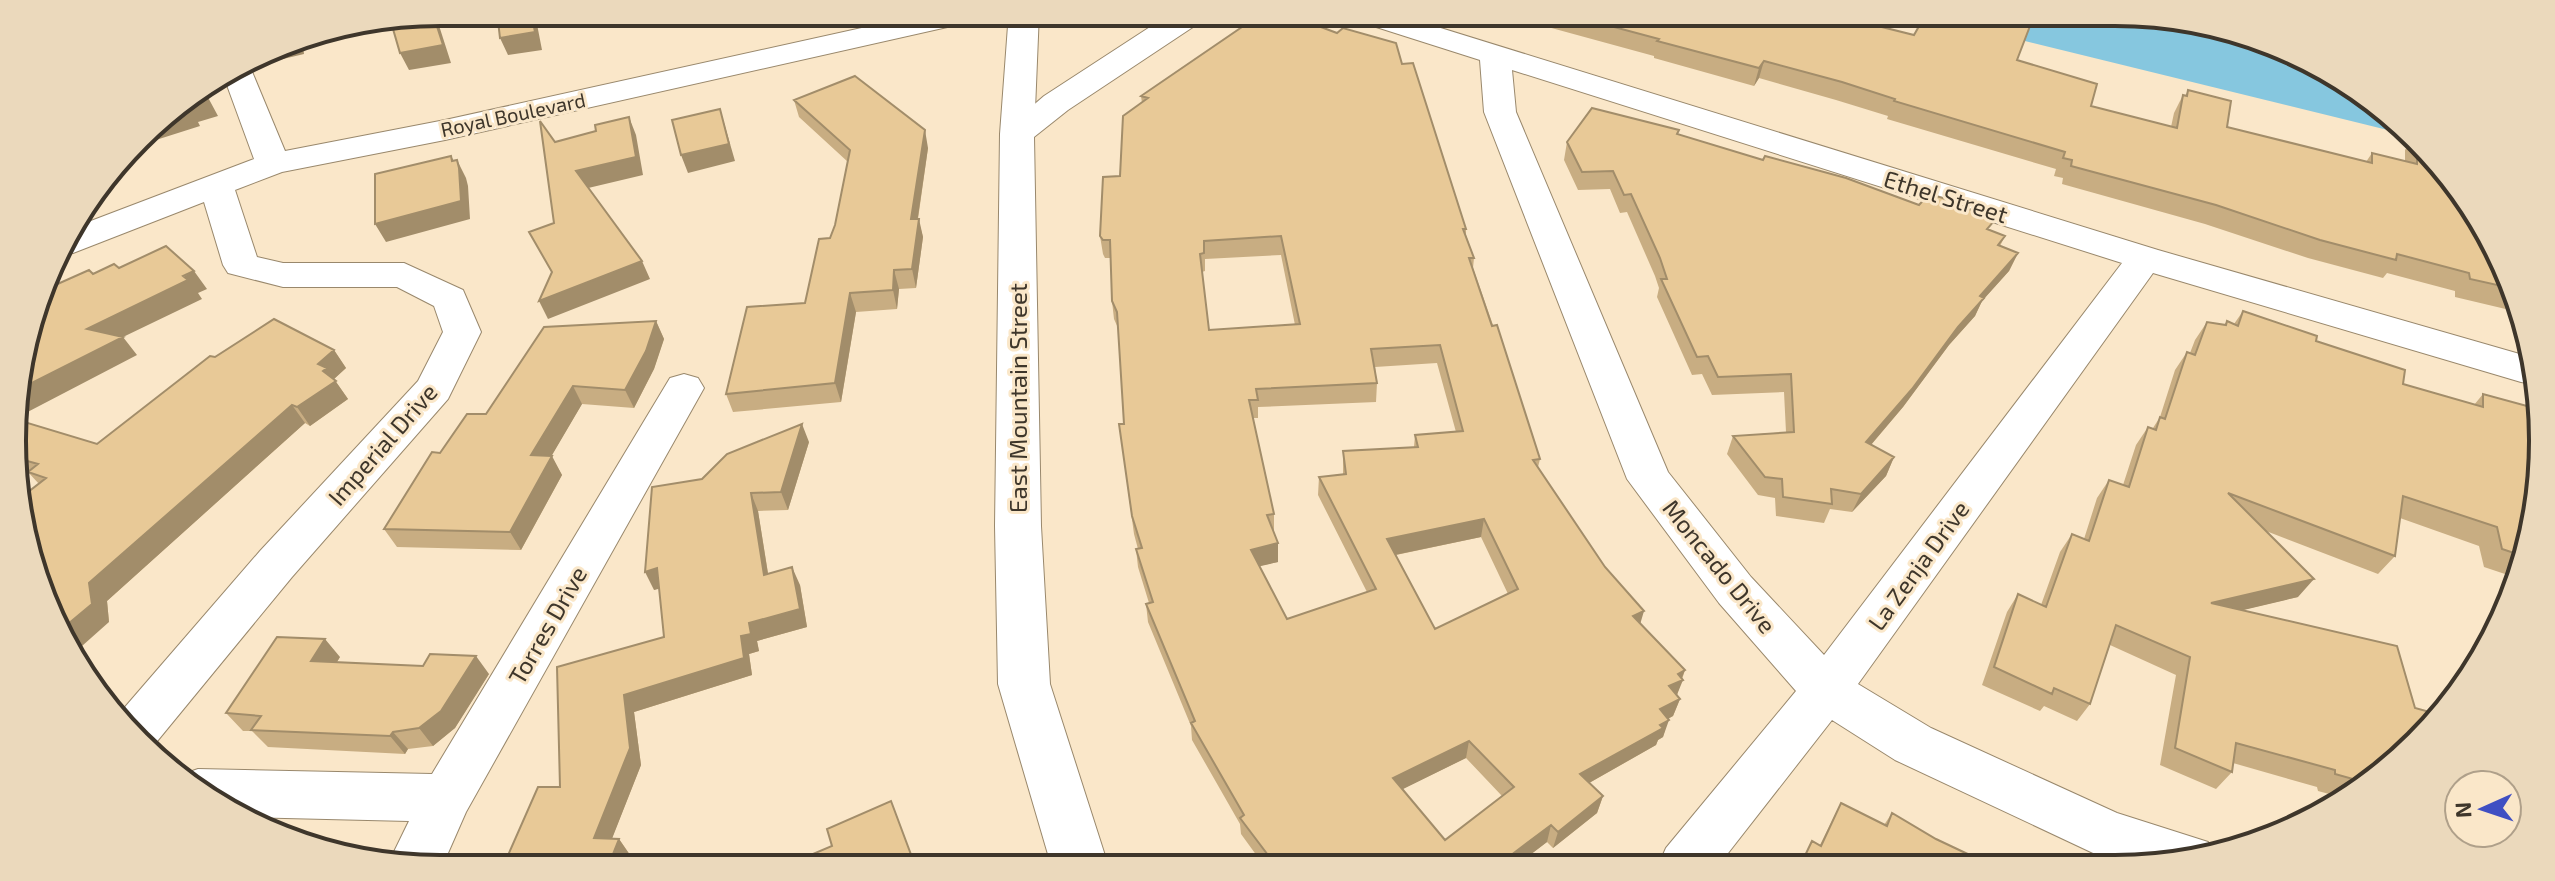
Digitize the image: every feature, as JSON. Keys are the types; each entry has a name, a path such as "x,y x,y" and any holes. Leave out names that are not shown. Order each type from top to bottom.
{"street":[{"name":"Royal Boulevard","path":"80,237 273,164 445,130 911,26"},
{"path":"1017,134 1023,26"},
{"path":"1017,134 1056,103 1173,26"},
{"name":"Ethel Street","path":"1403,26 2145,258 2522,368"},
{"name":"Moncado Drive","path":"1495,55 1500,112 1649,479 1735,590 1826,690 1913,744 2108,835 2162,852"},
{"path":"240,78 273,164"},
{"name":"East Mountain Street","path":"1017,134 1018,526 1024,684 1077,855"},
{"name":"Imperial Drive","path":"140,726 276,564 434,389 462,332 450,299 404,275 283,275 241,265 216,185"},
{"name":"La Zenja Drive","path":"1694,855 1826,690 2145,258"},
{"name":"Torres Drive","path":"420,854 446,798 684,388"},
{"path":"222,793 446,798"}],"water":[{"path":"1964,26 2142,27 2222,40 2298,69 2345,96 2390,130"}],"building":[{"path":"437,26 443,45 400,53 393,29"},
{"path":"499,26 534,26 535,32 500,38"},
{"path":"1244,26 1318,26 1337,33 1343,28 1396,43 1402,64 1413,63 1466,229 1463,229 1474,258 1469,258 1492,326 1497,325 1540,459 1533,460 1605,567 1644,611 1633,616 1685,670 1678,674 1683,680 1669,686 1680,699 1660,709 1669,720 1660,725 1663,728 1580,774 1603,796 1558,832 1551,825 1511,855 1268,855 1240,818 1244,815 1191,723 1195,721 1146,604 1153,602 1136,549 1142,548 1132,516 1119,424 1124,424 1117,312 1112,301 1110,240 1103,240 1100,236 1103,177 1120,176 1123,116 1148,98 1141,96","holes":["1281,236 1300,324 1209,330 1200,254 1204,253 1204,241","1440,345 1463,431 1415,435 1418,447 1343,451 1346,474 1319,477 1376,589 1287,619 1251,550 1278,543 1267,515 1274,514 1249,400 1258,400 1256,389 1377,383 1371,349","1484,519 1518,589 1435,629 1387,539","1469,741 1514,787 1445,840 1393,778"]},
{"path":"1610,26 1878,26 1914,35 1919,26 2030,26 2017,60 2097,84 2091,106 2177,128 2183,95 2187,96 2188,90 2231,101 2227,127 2372,163 2372,153 2417,164 2417,157 2459,210 2498,285 2470,279 2469,273 2397,254 2396,260 2320,240 2216,205 2071,166 2072,160 2063,158 2065,152 1894,101 1842,82 1764,61 1759,68 1657,41 1659,39"},
{"path":"855,76 925,130 911,219 919,219 912,269 894,270 893,290 850,293 835,383 726,394 747,307 805,303 819,239 830,238 835,225 850,150 794,100"},
{"path":"1592,108 1679,130 1677,134 1763,160 1765,156 1846,178 1919,205 1929,194 1943,198 1995,220 1987,229 2005,236 1998,245 2018,253 1980,296 1984,298 1866,442 1894,457 1861,494 1831,489 1832,504 1783,497 1782,479 1765,477 1733,436 1794,432 1791,374 1718,377 1708,356 1697,357 1661,279 1667,279 1660,258 1631,194 1624,195 1613,171 1582,172 1567,142"},
{"path":"720,109 729,144 681,155 672,120"},
{"path":"629,117 636,157 576,171 642,261 539,301 552,272 529,232 554,223 540,121 555,142 596,131 595,125"},
{"path":"451,156 452,161 457,160 459,168 461,201 375,224 375,174"},
{"path":"166,246 194,271 183,276 188,280 87,329 123,337 30,384 40,333 57,284 89,270 93,274 114,264 119,268"},
{"path":"2243,311 2317,336 2316,341 2405,370 2403,384 2483,407 2483,394 2527,406 2528,468 2514,553 2502,549 2497,527 2403,496 2395,556 2228,493 2314,579 2211,603 2397,646 2415,708 2428,712 2408,734 2353,779 2335,774 2335,770 2236,743 2232,772 2175,748 2190,657 2116,625 2090,704 2054,688 2052,694 1994,667 2018,594 2046,607 2072,534 2089,541 2109,480 2129,487 2148,427 2156,430 2160,417 2165,419 2187,352 2195,355 2207,322 2226,325 2227,321 2238,326"},
{"path":"274,319 334,350 318,364 327,368 323,371 336,381 297,407 292,405 89,583 92,604 69,623 48,574 34,521 30,491 46,478 28,472 38,464 27,461 27,423 97,444 210,356 215,357"},
{"path":"656,321 646,351 625,390 573,386 531,455 552,456 510,532 384,529 432,452 440,453 467,414 486,414 544,327"},
{"path":"802,424 781,492 751,493 764,575 792,567 800,609 749,623 751,634 741,636 744,658 624,695 630,748 594,838 619,839 613,855 508,855 538,787 560,787 557,667 664,637 657,568 645,572 652,487 702,479 727,454"},
{"path":"277,637 325,639 311,661 423,666 430,654 476,656 441,711 419,728 393,732 390,736 251,730 261,716 226,713"},
{"path":"891,801 911,855 811,855 832,846 827,829"},
{"path":"1841,803 1887,826 1892,813 1970,855 1805,855 1812,841 1821,846"}]}
